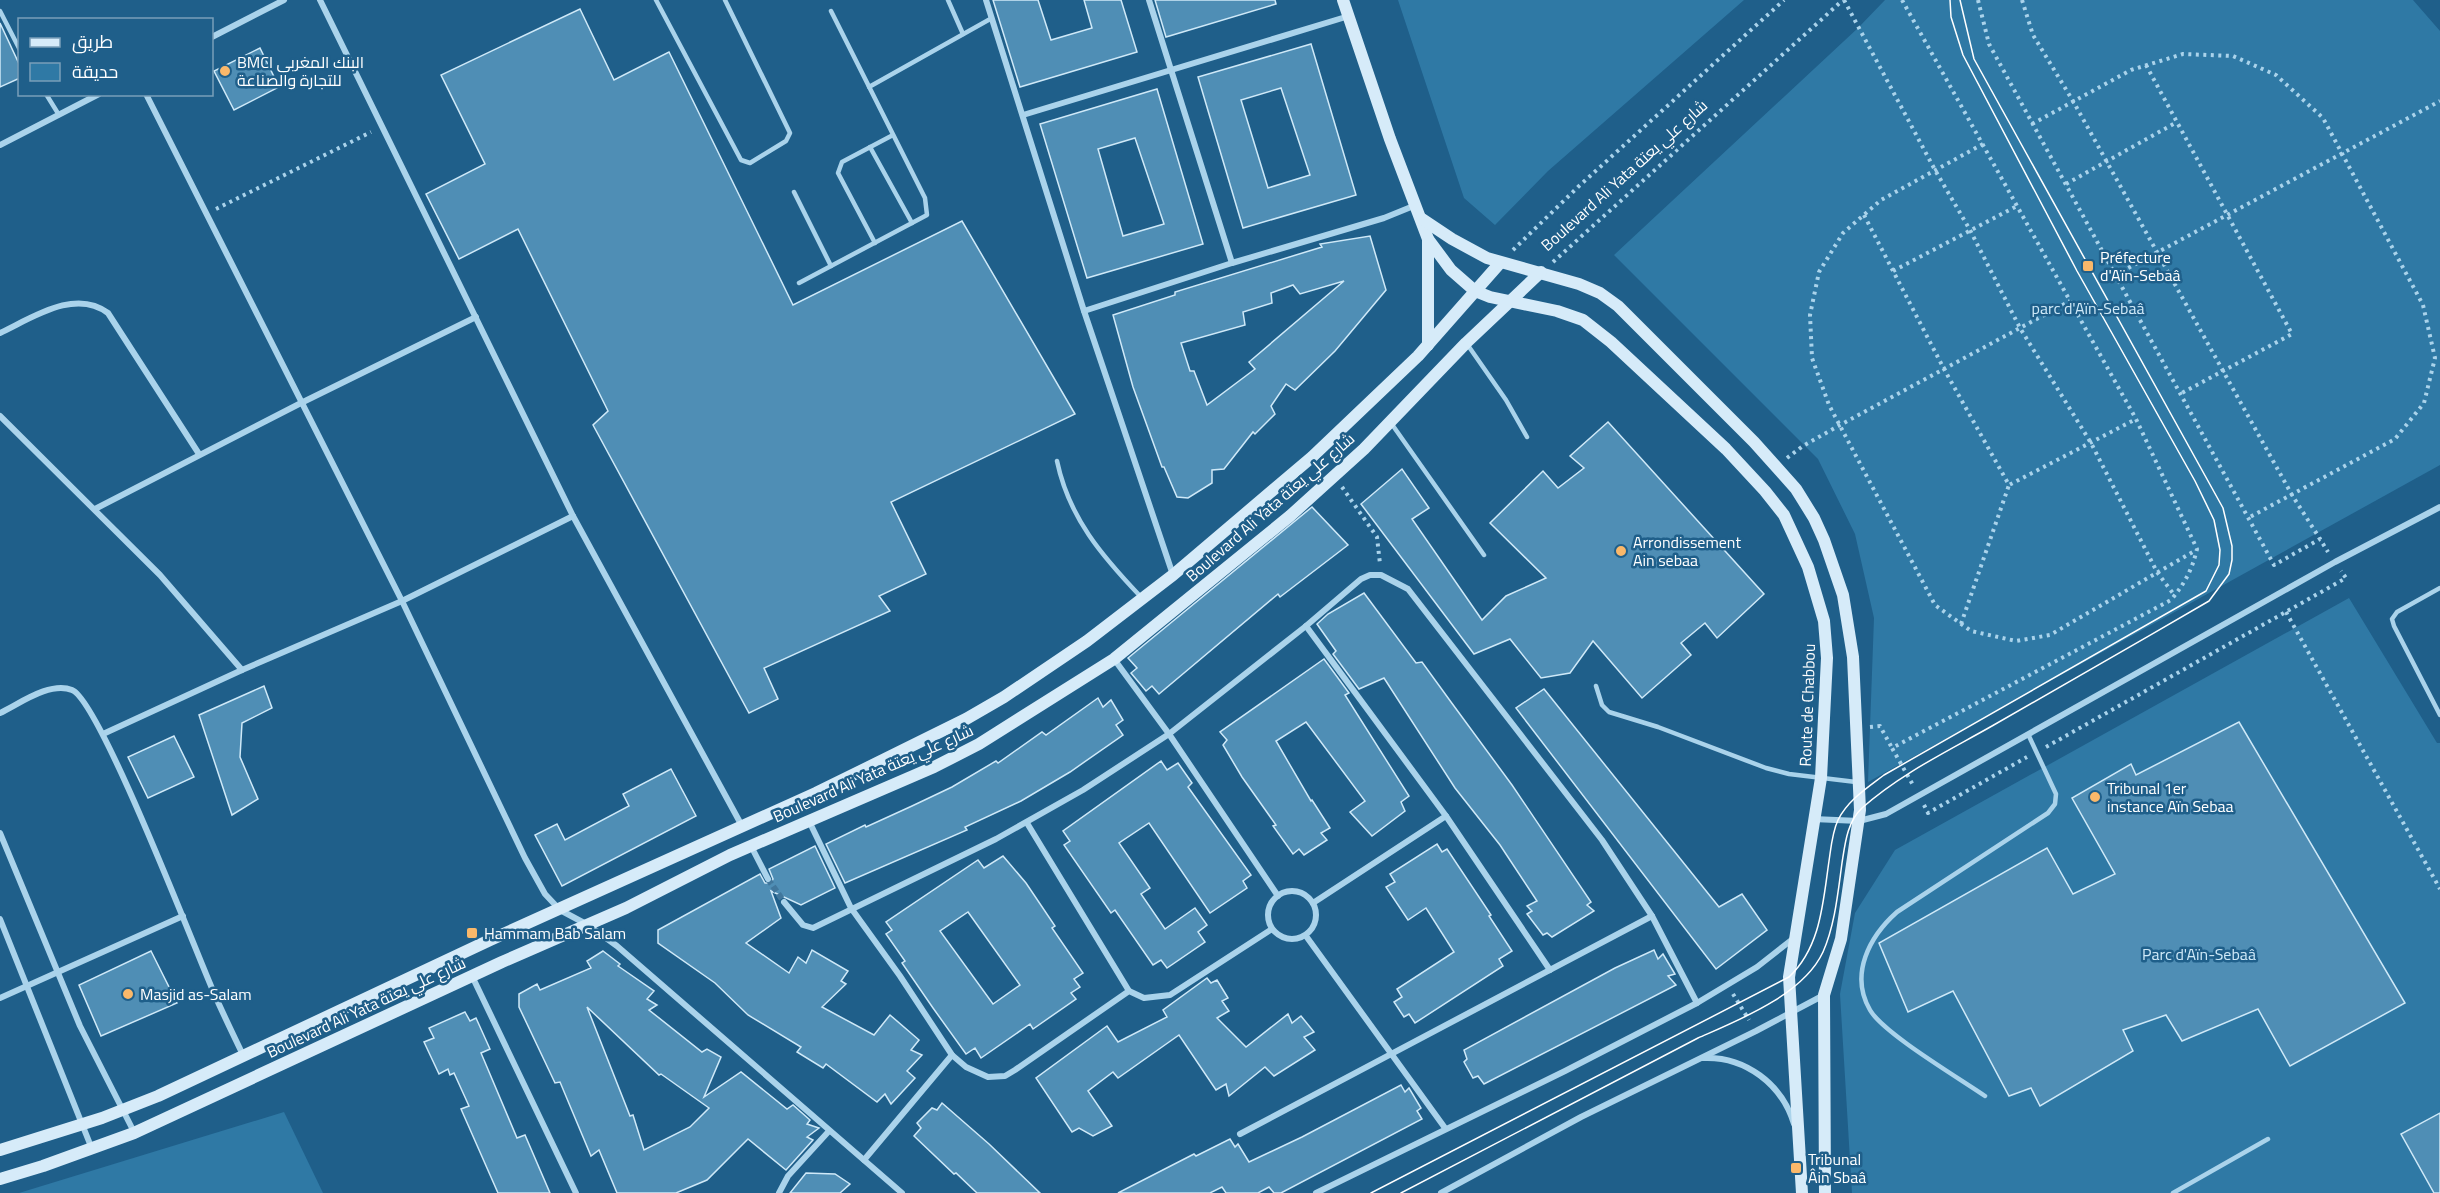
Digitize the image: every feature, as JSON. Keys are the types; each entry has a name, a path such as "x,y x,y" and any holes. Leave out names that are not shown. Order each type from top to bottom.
{"street":[{"path":"213,36 284,0"},
{"path":"320,0 573,516 742,827"},
{"path":"986,0 1084,311 1173,575"},
{"path":"1149,0 1232,263"},
{"path":"1343,0 1390,139 1428,239 1428,345"},
{"path":"1023,115 1350,16"},
{"path":"0,145 95,96"},
{"path":"147,96 402,601 535,878 545,894 560,910 588,925 617,946 902,1193"},
{"path":"1084,311 1232,263 1384,218 1417,205"},
{"path":"1422,219 1452,239 1500,263 1541,272 1600,293 1618,306 1777,466 1805,502 1814,518 1839,580 1854,657 1859,782 1859,821 1841,939 1824,995 1825,1193"},
{"path":"1428,239 1451,270 1475,291"},
{"name":"Boulevard Ali Yata شارع علي يعتة","path":"0,1150 84,1124 159,1096 490,940 816,794 966,719 1054,665 1173,575 1312,457 1428,345 1500,263"},
{"name":"Boulevard Ali Yata شارع علي يعتة","path":"0,1179 92,1150 134,1133 472,976 588,925 751,846 934,767 979,744 1114,659 1282,522 1335,476 1390,423 1466,343 1541,272"},
{"name":"Route de Chabbou","path":"1475,291 1509,303 1557,311 1583,320 1611,342 1726,449 1765,490 1784,515 1808,567 1824,621 1827,670 1821,778 1789,977 1802,1193"},
{"path":"0,333 55,308 85,303 99,307 108,313 199,454"},
{"path":"95,508 476,317"},
{"path":"0,417 95,508 160,575 242,670"},
{"path":"1814,819 1859,821 1886,814 2335,562 2440,507"},
{"path":"103,734 242,670 402,601 573,516"},
{"path":"784,902 803,925 813,928 956,860 1027,823 1169,734 1306,626 1361,579 1370,575 1381,575 1408,590 1602,840 1652,916 1696,1004"},
{"path":"1306,626 1446,816 1550,970"},
{"path":"1114,659 1169,734 1278,896"},
{"path":"0,713 43,692 67,688 80,696 103,734 243,1055"},
{"path":"1313,903 1446,816"},
{"path":"809,820 851,908 952,1055 966,1067 988,1077 1005,1076 1129,991"},
{"path":"1027,823 1129,991 1144,998 1170,995 1272,929"},
{"path":"0,833 80,1026 134,1133"},
{"path":"751,846 768,879"},
{"path":"1297,891 1313,903 1316,910 1315,925 1306,936 1291,940 1277,935 1272,929 1268,921 1268,912 1271,903 1283,892 1297,891"},
{"path":"0,998 183,916"},
{"path":"1239,1134 1652,916"},
{"path":"0,918 25,986 84,1124 92,1150"},
{"path":"1306,936 1445,1128"},
{"path":"1316,1193 1696,1004 1757,967 1794,938"},
{"path":"472,976 576,1193"},
{"path":"1441,1193 1581,1117 1824,995"},
{"path":"864,1160 952,1055"},
{"path":"1699,1058 1714,1057 1733,1061 1749,1068 1766,1081 1786,1106 1793,1121 1801,1151"},
{"path":"779,1193 788,1176 829,1131"}],"lane":[{"path":"656,0 741,160 750,163 786,141 790,133 725,0"},
{"path":"948,0 963,34"},
{"path":"0,11 18,46"},
{"path":"799,283 927,215 925,198 831,11"},
{"path":"869,87 992,18"},
{"path":"47,96 59,115"},
{"path":"875,243 838,173 842,162 893,135"},
{"path":"870,147 912,223"},
{"path":"794,192 831,266"},
{"path":"1466,343 1506,400 1527,437"},
{"path":"1390,423 1484,555"},
{"path":"1057,461 1069,503 1080,522 1102,553 1142,598"},
{"path":"2440,588 2397,612 2392,619 2440,715"},
{"path":"1596,686 1602,705 1609,712 1658,727 1766,768 1859,782"},
{"path":"1985,1096 1889,1029 1870,1010 1862,985 1862,962 1880,926 1897,912 2048,813 2055,804 2056,795 2028,734"},
{"path":"2174,1193 2268,1139"}],"path":[{"name":"Boulevard Ali Yata شارع علي يعتة","path":"1500,263 1578,187 1784,0"},
{"path":"1843,0 1970,230 2020,328 2091,443 2157,572 2175,596"},
{"name":"Boulevard Ali Yata شارع علي يعتة","path":"1541,272 1843,0"},
{"path":"1892,748 2155,610 2175,596 2184,585 2193,568 2197,549 2136,419 1902,0"},
{"path":"1978,0 1989,44 2274,565 2320,539"},
{"path":"1858,728 1880,726 1928,813 2346,578 2292,495 2073,101 2033,35 2022,0"},
{"path":"2032,124 2131,70 2183,54 2233,56 2276,75 2323,118 2423,305 2435,358 2424,403 2395,439 2247,518"},
{"path":"2146,65 2292,334 2180,394"},
{"path":"2115,275 2440,101"},
{"path":"2066,184 2177,122"},
{"path":"208,213 383,126"},
{"path":"1983,144 1881,200 1843,233 1819,272 1810,315 1812,358 1829,405 1935,605 1971,631 2016,641 2050,635 2197,549"},
{"path":"1893,271 2017,206"},
{"path":"1864,215 1944,369 2009,485"},
{"path":"1777,466 1803,446 1840,425 2070,301"},
{"path":"1961,624 2009,485 2136,419"},
{"path":"1335,476 1377,537 1381,575"},
{"path":"2286,612 2440,889"},
{"path":"1728,985 1756,1031"}],"green space":[{"path":"1398,0 1744,0 1548,171 1495,225 1464,198"},
{"name":"parc d'Aïn-Sebaâ","path":"1885,0 2413,0 2440,31 2440,465 1868,782 1874,618 1855,534 1818,459 1614,255 1858,28"},
{"name":"Parc d'Aïn-Sebaâ","path":"2349,598 2437,743 2440,743 2440,1193 1852,1193 1840,994 1855,913 1895,850"},
{"path":"284,1112 323,1193 19,1193"}],"building":[{"path":"993,0 1038,0 1051,40 1092,28 1084,0 1121,0 1137,52 1020,87"},
{"path":"1155,0 1275,0 1276,4 1166,37"},
{"path":"580,9 614,80 669,52 793,305 962,221 1075,414 891,502 926,574 879,596 890,611 764,668 778,699 749,713 593,425 608,411 518,229 459,259 426,194 485,164 441,75"},
{"path":"0,23 18,62 18,79 0,87"},
{"path":"1311,44 1356,195 1243,228 1198,77","holes":["1281,88 1310,175 1268,188 1241,100"]},
{"path":"260,48 279,87 234,110 214,71"},
{"path":"1157,89 1203,244 1087,278 1040,124","holes":["1135,138 1164,224 1123,236 1098,149"]},
{"path":"1370,236 1386,290 1335,351 1295,390 1286,384 1271,406 1275,414 1255,434 1253,432 1224,469 1212,470 1212,483 1188,498 1177,497 1162,467 1133,387 1113,315 1175,295 1175,292 1322,247 1320,244","holes":["1344,281 1249,362 1255,369 1207,405 1194,371 1190,371 1181,343 1245,325 1243,312 1272,303 1271,293 1293,285 1300,294"]},
{"name":"Arrondissement Ain sebaa","path":"1608,422 1764,594 1717,638 1705,623 1681,643 1691,655 1642,698 1593,641 1570,673 1541,678 1510,639 1474,654 1361,504 1402,469 1429,508 1412,519 1482,620 1506,596 1546,578 1490,523 1543,471 1558,488 1584,468 1570,456"},
{"path":"1312,507 1348,545 1280,597 1278,594 1159,694 1152,686 1146,691 1131,673 1137,668 1128,658"},
{"path":"1364,593 1416,663 1422,662 1512,785 1591,902 1587,905 1594,911 1552,937 1547,933 1543,935 1527,914 1532,911 1527,906 1537,901 1500,845 1455,788 1384,678 1359,689 1333,654 1336,651 1317,624 1328,614"},
{"path":"1324,659 1349,693 1345,695 1409,796 1401,802 1405,811 1372,836 1350,812 1365,801 1306,722 1276,741 1311,801 1330,828 1321,833 1327,840 1304,855 1299,849 1293,854 1273,826 1276,825 1242,777 1223,745 1227,740 1220,732"},
{"path":"264,686 272,708 242,723 240,757 258,799 232,815 199,715"},
{"path":"1544,689 1719,907 1742,894 1767,930 1716,969 1516,708"},
{"path":"1098,698 1103,707 1111,700 1123,720 1116,725 1123,735 1070,772 1021,801 965,827 967,830 845,883 826,844 952,787 996,761 998,763 1042,732 1046,735"},
{"path":"2239,722 2405,1003 2290,1066 2258,1009 2182,1041 2166,1015 2123,1030 2133,1051 2040,1106 2031,1088 2009,1096 1953,991 1908,1012 1879,943 2047,848 2073,894 2115,874 2072,798 2131,764 2136,775"},
{"path":"174,736 194,777 148,798 128,757"},
{"path":"1161,761 1167,770 1178,763 1192,783 1188,787 1251,875 1243,881 1247,888 1210,913 1149,823 1119,843 1150,888 1141,894 1165,929 1195,908 1207,925 1198,932 1205,942 1167,968 1161,960 1153,965 1115,910 1111,913 1064,845 1070,841 1063,831"},
{"path":"671,769 696,816 562,886 535,835 557,824 565,840 629,806 623,794"},
{"path":"1437,844 1442,852 1447,849 1512,951 1499,959 1503,966 1415,1023 1409,1014 1404,1017 1394,1002 1402,997 1397,989 1454,952 1426,908 1408,920 1386,887 1395,882 1390,874"},
{"path":"815,846 835,888 801,905 771,891 781,918 746,943 789,973 798,957 806,963 812,950 848,971 841,981 846,984 822,1007 874,1035 890,1015 919,1040 911,1050 922,1055 907,1071 915,1078 891,1104 885,1094 877,1102 826,1064 823,1068 797,1052 801,1047 748,1015 715,983 658,943 658,930 760,874 765,883 771,883 773,879 769,869"},
{"path":"1003,856 1026,883 1055,926 1052,928 1083,973 1074,979 1080,987 1071,993 1076,999 1033,1029 1030,1024 981,1058 975,1048 966,1054 933,1008 902,963 905,961 886,934 892,930 886,922 978,860 984,868","holes":["968,912 1020,985 993,1004 940,931"]},
{"path":"1654,950 1658,959 1663,954 1675,974 1668,976 1676,985 1484,1084 1478,1076 1473,1078 1464,1062 1467,1059 1464,1050 1615,968"},
{"name":"Masjid as-Salam","path":"151,951 177,1003 101,1036 79,985"},
{"path":"603,951 620,964 618,966 654,991 647,999 657,1005 649,1010 702,1052 707,1049 721,1057 704,1097 741,1072 787,1109 793,1105 810,1120 807,1124 819,1128 807,1137 813,1140 786,1170 748,1139 707,1180 676,1193 617,1193 599,1150 591,1156 560,1082 555,1083 519,1007 519,994 537,984 540,990 591,968 587,961","holes":["587,1007 659,1075 661,1074 709,1108 690,1127 644,1150 633,1115 630,1116"]},
{"path":"1207,978 1211,983 1217,980 1228,998 1222,1001 1229,1011 1217,1018 1246,1047 1288,1014 1292,1023 1301,1016 1314,1032 1304,1037 1315,1050 1274,1076 1265,1067 1229,1096 1226,1084 1216,1090 1179,1035 1118,1078 1113,1072 1088,1091 1112,1126 1093,1136 1079,1128 1072,1132 1036,1078 1107,1026 1118,1042 1167,1017 1163,1010"},
{"path":"465,1012 470,1021 476,1018 490,1049 481,1053 517,1138 525,1135 550,1193 498,1193 461,1109 469,1106 454,1073 450,1075 448,1069 439,1074 424,1042 434,1038 429,1028"},
{"path":"1401,1085 1405,1092 1409,1088 1421,1108 1417,1111 1422,1119 1281,1193 1274,1193 1269,1187 1258,1193 1226,1193 1222,1187 1210,1193 1118,1193 1194,1154 1196,1156 1230,1139 1235,1147 1238,1144 1249,1162"},
{"path":"942,1103 1040,1193 977,1193 956,1173 954,1174 914,1136 921,1128 917,1123 932,1108 937,1110"},
{"path":"2440,1113 2440,1193 2434,1193 2401,1134"},
{"path":"806,1173 835,1174 850,1184 840,1193 790,1193"}],"tunnel":[{"path":"768,879 784,902"}],"tram line":[{"path":"1371,1193 1789,977 1800,965 1814,938 1822,908 1834,830 1842,813 1852,800 1884,775 2206,591 2219,565 2220,550 2214,520 2195,481 2077,271 1963,55 1951,17 1950,0"},
{"path":"1401,1193 1698,1038 1750,1014 1785,993 1814,967 1823,952 1833,920 1844,848 1853,820 1862,808 1892,784 1925,764 2209,601 2229,574 2232,546 2223,508 1974,59 1960,0"}],"place":[{"name":"BMCI البنك المغربي للتجارة والصناعة","path":"225,71"},
{"name":"Préfecture d'Aïn-Sebaâ","path":"2088,266"},
{"name":"Arrondissement Ain sebaa","path":"1621,551"},
{"name":"Tribunal 1er instance Aïn Sebaa","path":"2095,797"},
{"name":"Hammam Bab Salam","path":"472,933"},
{"name":"Masjid as-Salam","path":"128,994"},
{"name":"Tribunal Âin Sbaâ","path":"1796,1168"}]}
